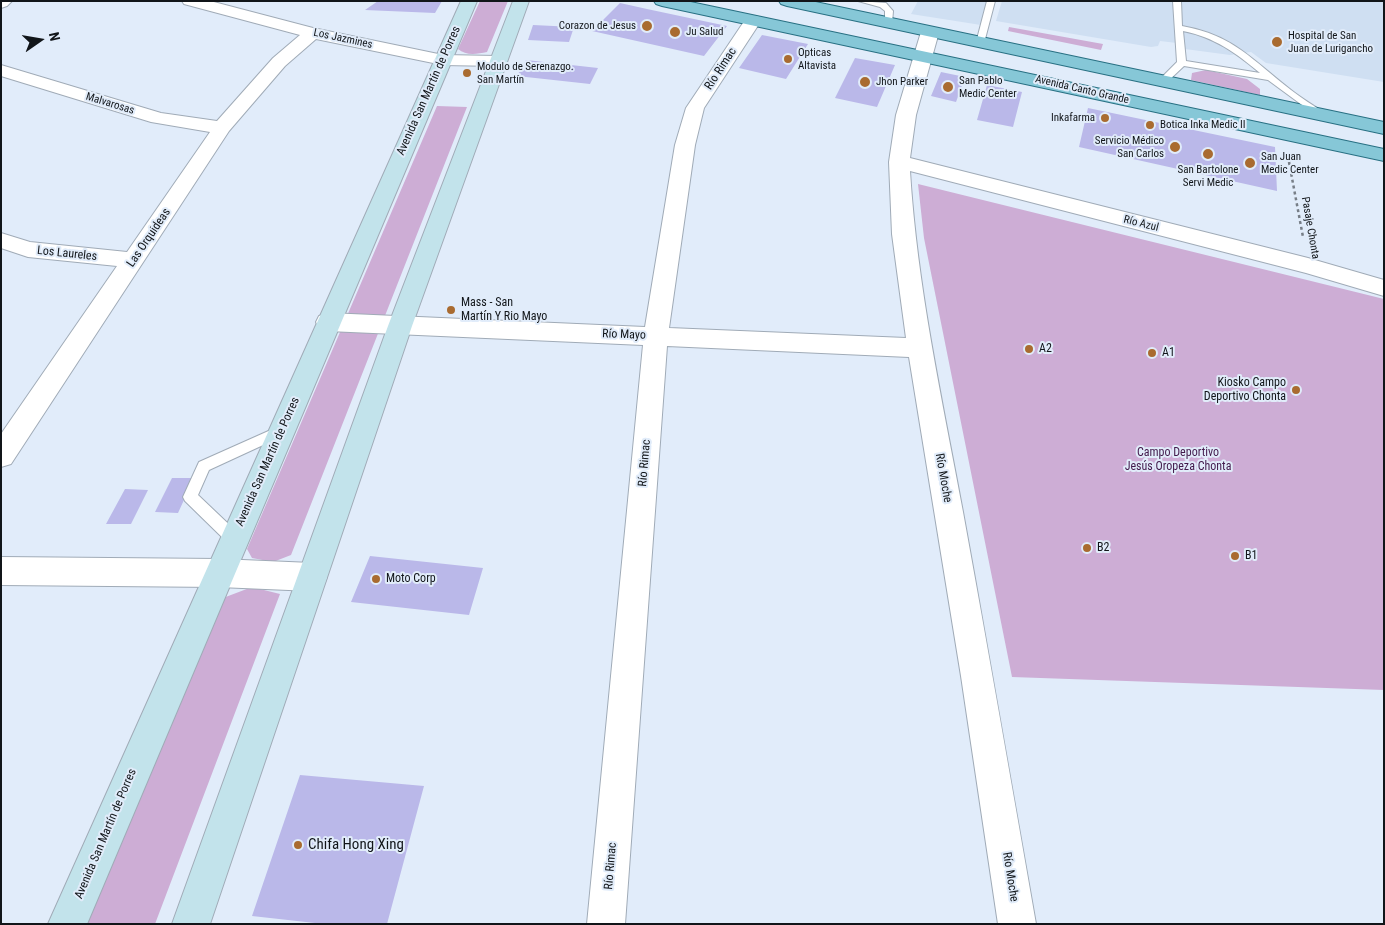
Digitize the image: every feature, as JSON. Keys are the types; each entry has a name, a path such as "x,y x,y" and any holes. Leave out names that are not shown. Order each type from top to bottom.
{"main road":[{"name":"Avenida San Martín de Porres","path":"67,924 469,1"},
{"path":"191,924 400,326 520,1"},
{"name":"Avenida Canto Grande","path":"662,1 753,21 926,45 1036,80 1384,155"},
{"name":"Avenida Canto Grande","path":"787,1 888,23 926,45 980,43 1384,128"},
{"path":"1036,80 1028,69 1027,62 1034,58 1044,57"},
{"path":"1317,141 1328,131 1328,122 1320,114"}],"street":[{"name":"Los Jazmines","path":"190,1 312,33 443,60 497,61"},
{"name":"Río Rimac","path":"606,924 656,336 685,145 695,108 753,21"},
{"name":"Las Orquideas","path":"1,456 222,128 279,62 312,33"},
{"name":"Río Moche","path":"926,45 906,115 899,162 903,234 920,348 979,685 1017,924"},
{"name":"Malvarosas","path":"1,70 158,118 222,128"},
{"name":"Río Azul","path":"899,162 1308,266 1384,288"},
{"name":"Los Laureles","path":"1,240 28,249 134,260"},
{"name":"Río Mayo","path":"328,322 920,348"},
{"path":"1,572 219,573 312,577"}],"lane":[{"path":"862,1 887,7 889,10 888,23"},
{"path":"980,43 991,1"},
{"path":"1177,1 1182,63"},
{"path":"1178,28 1202,32 1224,42 1320,114"},
{"path":"1182,63 1270,77"},
{"path":"1163,82 1182,63"},
{"path":"234,539 190,497 204,466 282,430"}],"path":[{"name":"Pasaje Chonta","path":"1285,134 1308,266"}],"shaded area":[{"path":"918,1 988,1 981,25 911,14"},
{"name":"Hospital de San Juan de Lurigancho","path":"1002,1 1384,1 1384,82 1266,63 1251,52 1230,55 1185,49 1185,44 1160,41 1158,46 1151,47 996,21"}],"green space":[{"path":"480,1 508,1 487,52 476,54 464,53 458,49"},
{"path":"1009,27 1103,44 1101,50 1008,31"},
{"path":"1206,70 1247,79 1260,89 1260,95 1191,80 1192,73"},
{"path":"437,106 467,107 291,555 273,562 252,558 247,549"},
{"name":"Campo Deportivo Jesús Oropeza Chonta","path":"918,184 1384,299 1384,690 1012,677 924,238"},
{"path":"252,587 280,594 155,924 86,924 223,598"}],"building":[{"path":"378,1 442,1 435,13 365,10"},
{"path":"620,3 727,26 704,56 592,31"},
{"path":"533,25 574,27 569,42 528,40"},
{"path":"762,35 808,44 786,79 739,68"},
{"name":"Jhon Parker","path":"855,58 895,65 877,107 835,98"},
{"path":"526,60 598,68 590,84 517,76"},
{"name":"San Pablo Medic Center","path":"941,72 965,77 956,102 931,96"},
{"path":"987,85 1022,92 1013,127 977,120"},
{"path":"1088,108 1275,147 1277,191 1079,147"},
{"path":"172,478 194,478 178,513 155,512"},
{"path":"125,489 148,490 131,524 106,524"},
{"path":"370,556 483,568 469,615 351,602"},
{"path":"300,775 424,786 387,924 324,924 252,916"}],"place":[{"name":"Corazon de Jesus","path":"647,26"},
{"name":"Ju Salud","path":"675,32"},
{"name":"Hospital de San Juan de Lurigancho","path":"1277,42"},
{"name":"Opticas Altavista","path":"788,59"},
{"name":"Modulo de Serenazgo. San Martín","path":"467,73"},
{"name":"Jhon Parker","path":"865,82"},
{"name":"San Pablo Medic Center","path":"948,87"},
{"name":"Inkafarma","path":"1105,118"},
{"name":"Botica Inka Medic II","path":"1150,125"},
{"name":"Servicio Médico San Carlos","path":"1175,147"},
{"name":"San Bartolone Servi Medic","path":"1208,154"},
{"name":"San Juan Medic Center","path":"1250,163"},
{"name":"Mass - San Martín Y Rio Mayo","path":"451,310"},
{"name":"A2","path":"1029,349"},
{"name":"A1","path":"1152,353"},
{"name":"Kiosko Campo Deportivo Chonta","path":"1296,390"},
{"name":"B2","path":"1087,548"},
{"name":"B1","path":"1235,556"},
{"name":"Moto Corp","path":"376,579"},
{"name":"Chifa Hong Xing","path":"298,845"}]}
